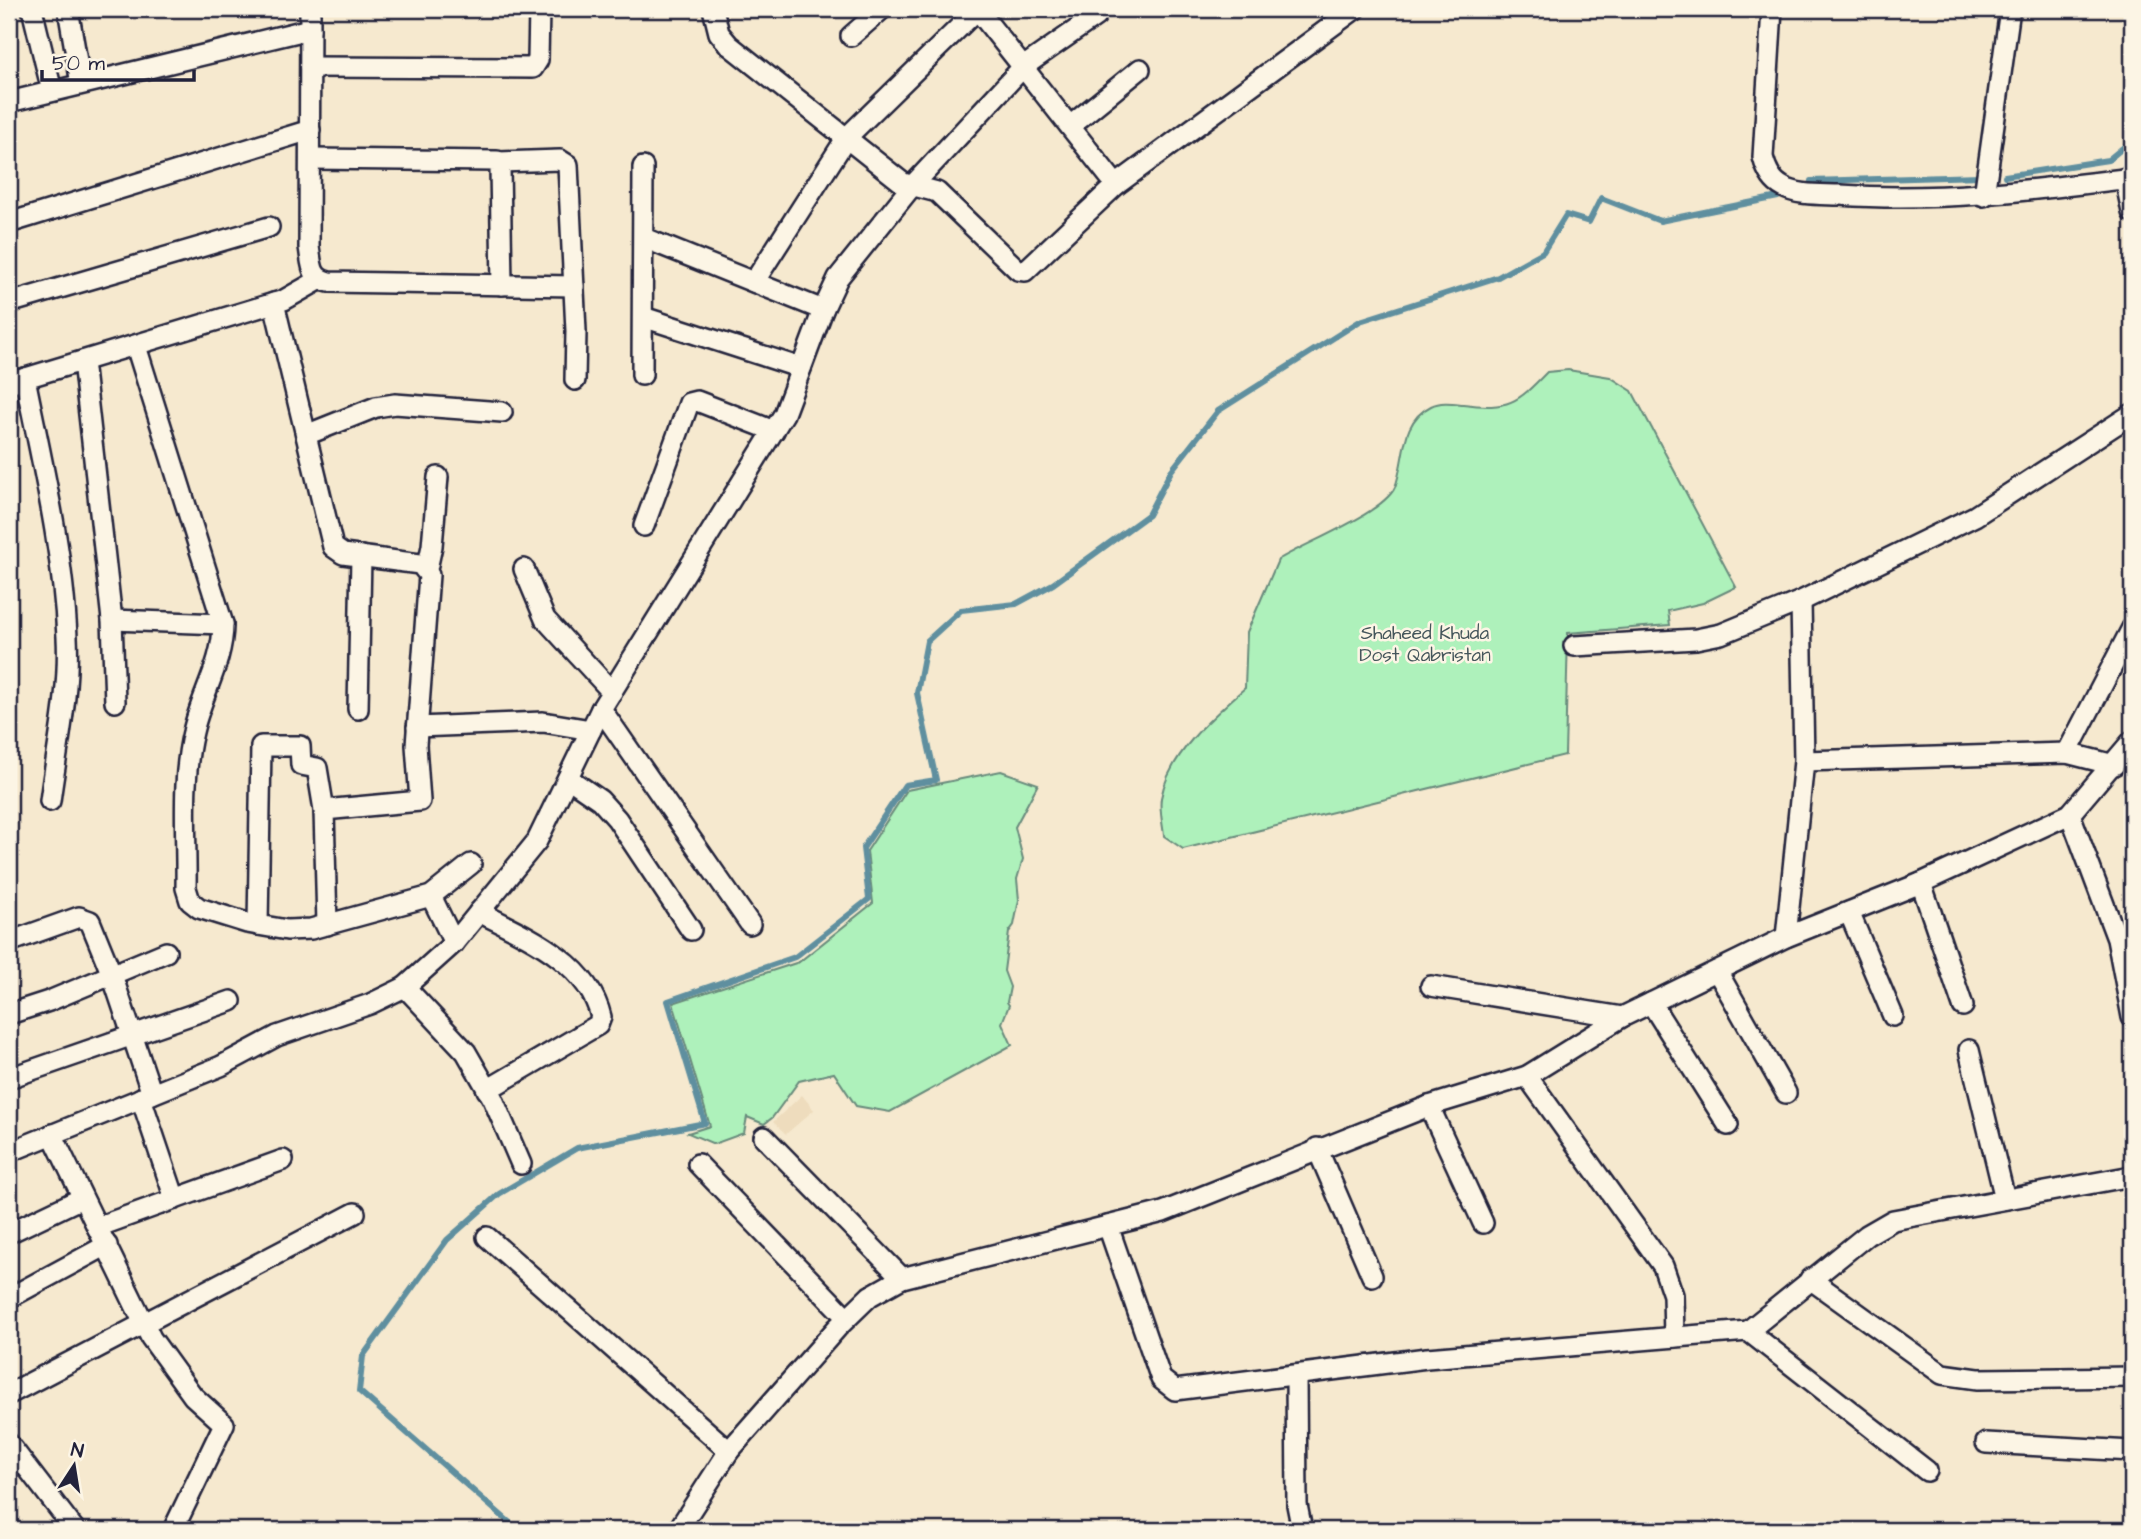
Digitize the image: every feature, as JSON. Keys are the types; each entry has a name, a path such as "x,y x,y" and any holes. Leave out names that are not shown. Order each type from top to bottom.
{"street":[{"path":"32,9 52,91"},
{"path":"68,9 81,84"},
{"path":"310,9 309,247 313,273 319,280"},
{"path":"310,68 533,68 538,60 538,9"},
{"path":"713,9 719,33 729,45 903,183 937,192 1018,270 1025,271 1116,185 1355,9"},
{"path":"851,36 881,9"},
{"path":"754,282 847,137 978,9 1116,185"},
{"path":"1772,9 1763,157 1767,171 1783,187 1805,193 1891,199 1984,196 2129,178 2132,212"},
{"path":"1984,196 2010,9"},
{"path":"9,1152 221,1066 270,1040 370,1004 405,987 454,943 537,841 601,709 784,414 822,310 838,278 912,186 1023,68 1096,16"},
{"path":"9,102 310,29"},
{"path":"1070,126 1140,69"},
{"path":"9,223 310,130"},
{"path":"310,159 566,161 574,286 575,380"},
{"path":"499,162 502,285"},
{"path":"642,375 643,167"},
{"path":"9,303 269,227"},
{"path":"644,238 822,310"},
{"path":"50,801 68,667 68,636 58,554 17,381 274,303 300,293 319,280 574,286"},
{"path":"274,303 333,547 344,554 420,564 427,569"},
{"path":"643,317 801,368"},
{"path":"136,346 223,624 221,650 193,732 188,769 186,888 190,901 199,908 258,925 287,930 327,925 430,896 471,864"},
{"path":"83,361 112,620 115,702"},
{"path":"644,526 689,403 696,401 774,431"},
{"path":"306,435 376,407 395,404 502,412"},
{"path":"1574,646 1696,639 1721,634 1801,601 1975,516 2132,414"},
{"path":"324,810 420,801 417,727 429,575 427,569 432,546 438,477"},
{"path":"358,709 361,556"},
{"path":"524,569 545,619 612,692"},
{"path":"1786,937 1804,761 1801,601"},
{"path":"112,620 223,624"},
{"path":"2067,753 2132,628"},
{"path":"601,709 750,924"},
{"path":"417,727 543,722 591,730"},
{"path":"678,1530 729,1451 847,1318 870,1297 902,1278 1163,1212 1429,1106 1527,1076 1622,1017 1786,937 1922,883 2070,814 2132,741"},
{"path":"258,925 261,746 300,747 301,765 317,768 324,810 327,925"},
{"path":"1804,761 2067,753 2114,765"},
{"path":"568,778 600,800 617,820 691,930"},
{"path":"2070,814 2117,939 2132,1017"},
{"path":"1922,883 1963,1006"},
{"path":"430,896 454,943"},
{"path":"479,912 551,949 577,975 601,1017 598,1026 487,1090"},
{"path":"1849,912 1893,1016"},
{"path":"9,942 85,917 90,921 112,975 175,1199"},
{"path":"9,1014 166,952"},
{"path":"1717,971 1786,1093"},
{"path":"1431,986 1622,1017"},
{"path":"405,987 466,1052 521,1164"},
{"path":"10,1072 130,1036 231,1001"},
{"path":"1651,1003 1728,1125"},
{"path":"1969,1050 2005,1199"},
{"path":"1527,1076 1663,1266 1672,1295 1674,1338"},
{"path":"1429,1106 1483,1223"},
{"path":"52,1134 151,1338 180,1380 224,1424 173,1530"},
{"path":"764,1137 902,1278"},
{"path":"1317,1149 1372,1276"},
{"path":"97,1227 283,1160"},
{"path":"698,1164 847,1318"},
{"path":"1108,1226 1161,1379 1167,1387 1175,1390 1427,1358 1748,1331 1867,1235 1893,1220 2132,1176"},
{"path":"9,1233 82,1198"},
{"path":"9,1394 355,1213"},
{"path":"487,1237 729,1451"},
{"path":"9,1298 107,1245"},
{"path":"1810,1279 1942,1374 1978,1378 2132,1377"},
{"path":"1748,1331 1927,1471"},
{"path":"1296,1375 1297,1505 1302,1530"},
{"path":"1986,1443 2132,1451"},
{"path":"9,1444 75,1530"}],"shaded area":[{"path":"802,1095 814,1110 786,1134 773,1122"}],"green space":[{"name":"Shaheed Khuda Dost Qabristan","path":"1568,370 1610,377 1632,391 1736,587 1703,603 1668,611 1670,625 1568,633 1565,755 1183,849 1164,836 1161,798 1166,782 1173,766 1194,737 1245,688 1247,632 1278,560 1360,517 1388,497 1395,487 1408,431 1413,421 1431,406 1439,403 1502,405 1528,391 1547,372"},
{"path":"1001,771 1038,784 1015,827 1023,859 1017,879 1019,900 1014,925 1009,932 1004,971 1010,987 1007,1002 1009,1005 1002,1023 1012,1045 890,1112 856,1106 834,1073 799,1081 772,1118 764,1124 747,1117 744,1133 714,1144 688,1133 710,1126 673,1003 799,962 873,903 867,851 907,790"}],"waterway":[{"path":"2005,176 2108,160 2125,146 2132,145"},
{"path":"1811,181 1980,176"},
{"path":"518,1530 359,1391 363,1356 447,1240 499,1194 577,1148 705,1123 668,1001 795,957 869,899 863,848 905,785 936,780 917,693 927,641 961,610 1016,604 1053,584 1148,515 1171,471 1218,411 1360,321 1498,277 1543,252 1566,215 1589,222 1601,198 1660,221 1778,197"}]}
